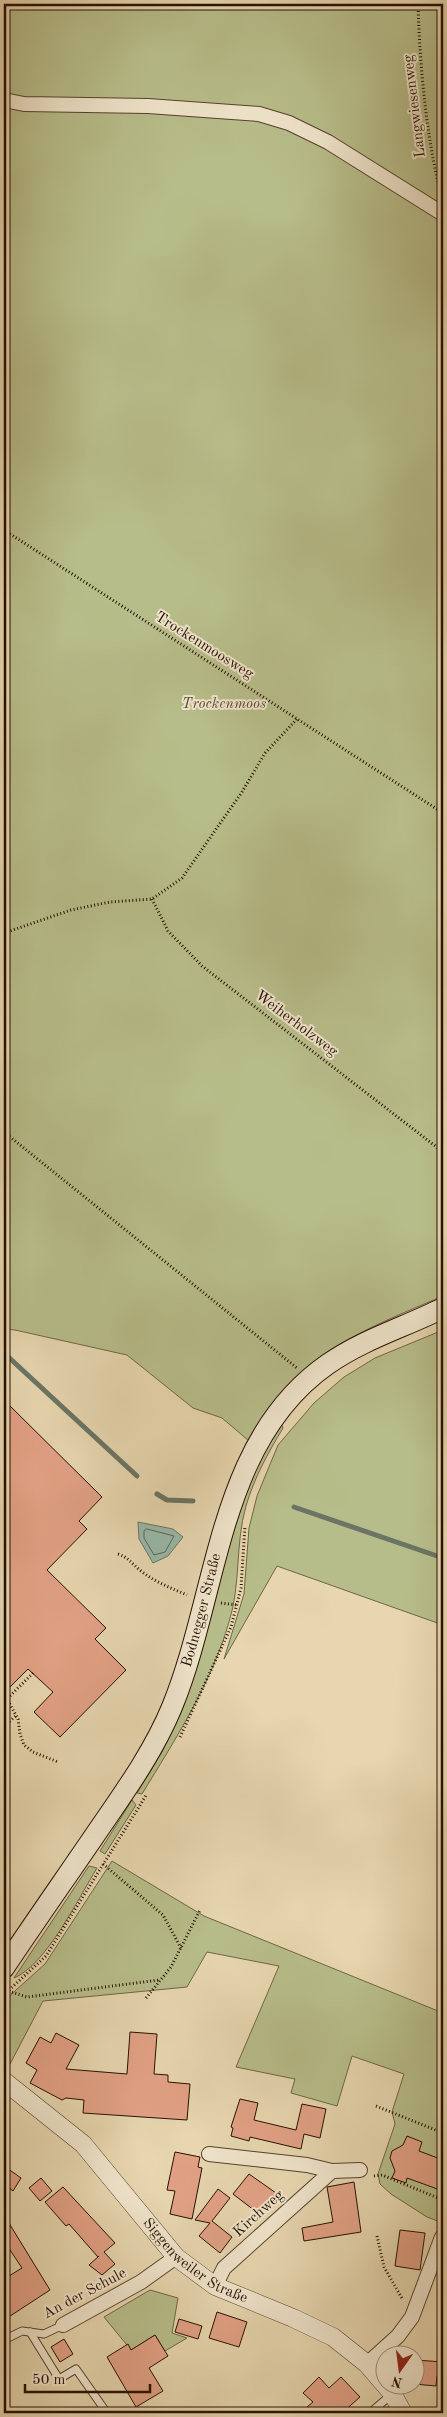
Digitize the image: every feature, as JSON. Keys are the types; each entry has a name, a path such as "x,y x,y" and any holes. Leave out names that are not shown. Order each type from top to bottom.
{"main road":[{"name":"Bodnegger Straße","path":"4,1968 149,1753 172,1707 194,1640 232,1503 245,1470 268,1427 310,1378 348,1351 443,1308"}],"street":[{"path":"4,100 24,104 148,106 259,114 289,123 328,142 443,214"},
{"name":"Siggenweiler Straße","path":"4,2081 83,2144 176,2258 215,2286 293,2318 333,2337 367,2364 374,2372"},
{"path":"209,2154 307,2165 332,2171 363,2174"},
{"name":"Kirchweg","path":"215,2286 224,2268 332,2171"},
{"path":"367,2364 398,2336 412,2317 442,2238"},
{"name":"An der Schule","path":"63,2324 141,2282 176,2258"},
{"name":"Siggenweiler Straße","path":"393,2394 403,2413"}],"lane":[{"name":"An der Schule","path":"4,2340 22,2331 44,2334 63,2324"},
{"path":"30,2332 59,2379 76,2369 107,2413"},
{"path":"370,2413 391,2394"}],"path":[{"name":"Langwiesenweg","path":"418,4 422,91 433,161 443,205"},
{"name":"Trockenmoosweg","path":"4,530 443,813"},
{"path":"4,933 71,910 110,902 152,899 182,878 242,792 265,753 298,718"},
{"name":"Weiherholzweg","path":"152,899 168,931 202,966 443,1152"},
{"path":"4,1132 310,1378"},
{"path":"118,1554 126,1557 140,1570 162,1585 187,1595"},
{"path":"221,1603 237,1605"},
{"path":"33,1673 7,1699 17,1715 24,1745 33,1752 58,1762"},
{"path":"4,1726 17,1715"},
{"path":"115,1875 162,1914 181,1948"},
{"path":"146,1998 171,1967 200,1910"},
{"path":"4,1996 8,1990 27,1997 159,1980"},
{"path":"376,2106 443,2133"},
{"path":"363,2174 382,2175 443,2200"},
{"path":"376,2236 384,2267 412,2317"}],"green space":[{"name":"Trockenmoos","path":"4,4 443,4 443,1296 380,1323 338,1345 319,1358 301,1372 286,1388 249,1441 222,1418 193,1408 127,1355 4,1329"},
{"path":"443,1330 443,1625 277,1566 224,1659 244,1594 249,1528 257,1496 278,1445 314,1403 344,1377 375,1358"},
{"path":"281,1423 283,1428 262,1466 246,1506 240,1535 233,1608 221,1645 191,1711 142,1794 137,1793 163,1750 180,1707 251,1475"},
{"path":"132,1800 136,1805 105,1854 100,1851"},
{"path":"112,1861 204,1916 443,2013 443,2223 427,2217 391,2194 380,2184 378,2174 395,2124 392,2112 404,2074 352,2056 337,2106 291,2093 295,2079 236,2067 279,1966 207,1952 187,1987 43,2001 10,2064 4,2056 6,1999 45,1964"},
{"path":"89,1866 97,1868 60,1930 38,1960 26,1971 14,1978"},
{"path":"150,2290 178,2298 172,2333 187,2338 165,2351 155,2335 131,2350 104,2317"}],"water":[{"path":"138,1522 173,1529 183,1537 168,1556 153,1563 139,1539"}],"building":[{"path":"4,1400 102,1497 79,1521 87,1529 47,1570 106,1628 95,1639 126,1670 60,1737 34,1712 53,1692 28,1669 4,1693"},
{"path":"130,2032 157,2034 154,2074 168,2075 168,2082 190,2084 187,2120 83,2113 84,2100 66,2098 62,2100 30,2083 37,2070 26,2063 40,2037 51,2043 56,2033 79,2045 66,2069 127,2074"},
{"path":"240,2099 258,2103 254,2120 296,2130 302,2104 326,2109 320,2138 304,2134 301,2149 250,2137 249,2141 231,2136 233,2128 231,2127"},
{"path":"407,2136 422,2142 419,2151 443,2160 443,2191 407,2178 406,2183 392,2178 395,2171 390,2158 392,2151 403,2145"},
{"path":"175,2152 200,2157 198,2167 202,2168 192,2219 170,2214 175,2191 167,2190"},
{"path":"4,2166 21,2178 13,2191 4,2184"},
{"path":"249,2174 276,2193 259,2214 233,2194"},
{"path":"41,2178 52,2191 40,2201 29,2188"},
{"path":"354,2182 361,2232 304,2241 302,2228 333,2222 327,2187"},
{"path":"63,2187 115,2243 104,2252 115,2264 102,2275 89,2265 98,2257 69,2224 66,2226 45,2202"},
{"path":"218,2189 230,2198 212,2221 232,2237 220,2253 199,2236 210,2223 195,2220"},
{"path":"4,2215 50,2290 4,2320 4,2279 22,2268 4,2241"},
{"path":"400,2230 425,2233 420,2270 395,2266"},
{"path":"217,2312 247,2322 239,2347 209,2338"},
{"path":"179,2319 202,2326 198,2339 175,2332"},
{"path":"155,2335 168,2356 149,2368 163,2391 136,2407 107,2357 128,2344 131,2350"},
{"path":"64,2339 73,2354 60,2362 51,2347"},
{"path":"424,2361 443,2362 443,2376 437,2376 436,2386 424,2385"},
{"path":"319,2377 329,2388 341,2377 360,2397 342,2413 300,2413 313,2402 303,2393"}],"waterway":[{"path":"4,1353 137,1476"},
{"path":"157,1494 167,1500 193,1501"},
{"path":"294,1507 443,1558"}]}
